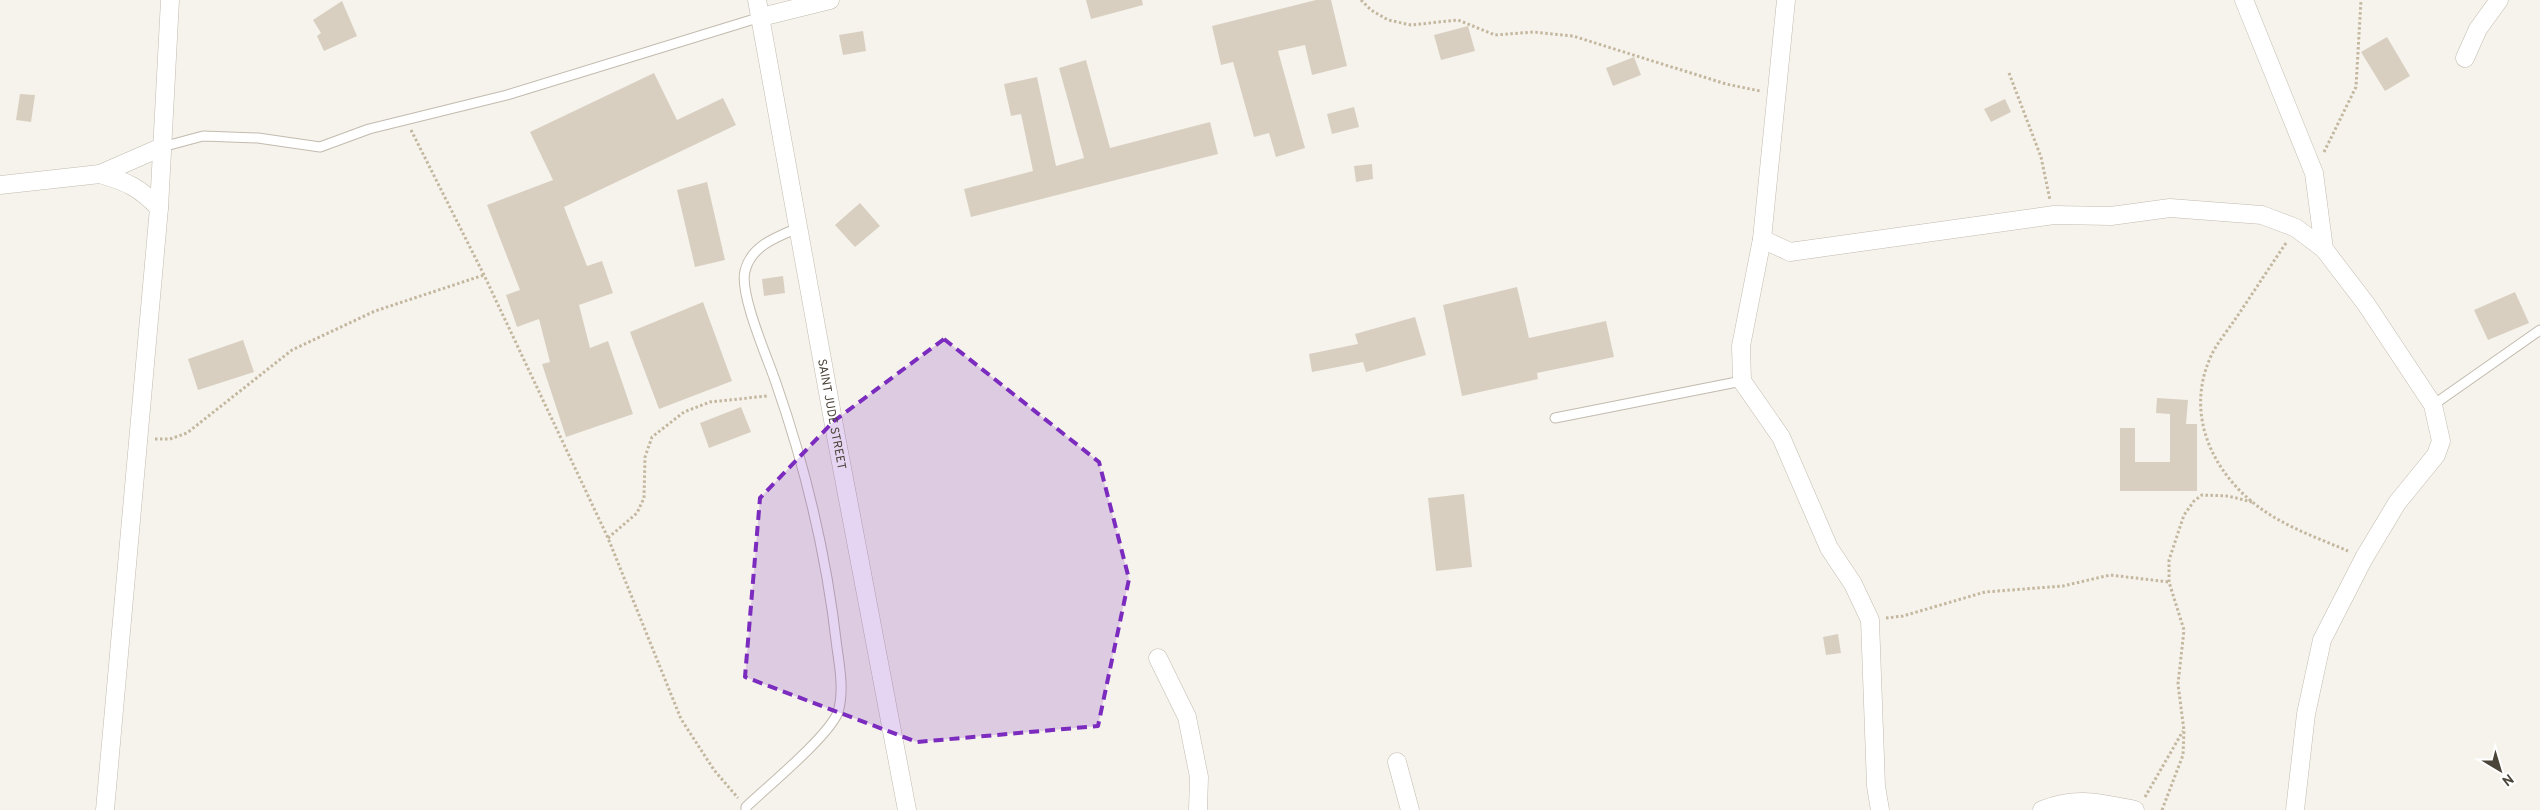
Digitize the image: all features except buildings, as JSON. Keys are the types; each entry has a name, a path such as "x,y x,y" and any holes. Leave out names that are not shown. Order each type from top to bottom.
{"street":[{"path":"105,810 140,438 159,208 170,0"},
{"path":"759,8 830,0"},
{"path":"1786,0 1775,94 1762,239 1741,346 1742,381 1781,437 1829,548 1853,584 1870,620 1876,786 1880,810"},
{"path":"2244,0 2314,173 2324,249"},
{"path":"2465,58 2478,28 2499,0"},
{"name":"SAINT JUDE STREET","path":"759,8 798,228 907,810"},
{"path":"0,185 100,174 162,147"},
{"path":"100,174 130,183 144,192 159,208"},
{"path":"1762,239 1790,252 2054,215 2111,216 2170,208 2262,215 2296,228 2324,249 2366,304 2433,405 2441,440 2436,454 2398,504 2364,558 2322,640 2306,714 2295,810"},
{"path":"1158,658 1187,717 1199,777 1198,810"},
{"path":"1397,762 1410,810"},
{"path":"2042,810 2060,803 2088,801 2139,806"}],"lane":[{"path":"162,147 203,136 258,138 320,147 369,128 406,121 507,95 759,8"},
{"path":"746,808 823,734 838,712 841,681 835,624 811,495 745,294 745,272 754,253 767,241 798,228"},
{"path":"2433,405 2540,330"},
{"path":"1555,418 1742,381"}],"path":[{"path":"1361,0 1371,10 1388,20 1411,25 1458,20 1495,35 1534,32 1573,36 1726,84 1775,94"},
{"path":"2314,173 2356,87 2361,0"},
{"path":"2010,73 2041,157 2054,215"},
{"path":"406,121 430,163 484,274 608,538 681,719 714,770 746,808"},
{"path":"2296,228 2211,355 2200,384 2200,412 2205,440 2232,482 2252,502 2278,520 2364,558"},
{"path":"140,438 170,439 187,433 292,350 375,311 484,274"},
{"path":"608,538 637,513 644,498 645,457 652,437 684,412 710,402 780,396"},
{"path":"2162,810 2183,755 2184,731 2178,684 2184,630 2169,582 2169,560 2184,516 2194,501 2202,495 2228,496 2252,502"},
{"path":"1870,620 1903,616 1985,592 2063,586 2110,574 2169,582"},
{"path":"2139,806 2184,731"}],"highlighted area":[{"path":"944,339 1099,462 1129,579 1098,726 917,742 745,677 760,498 834,421"}]}
